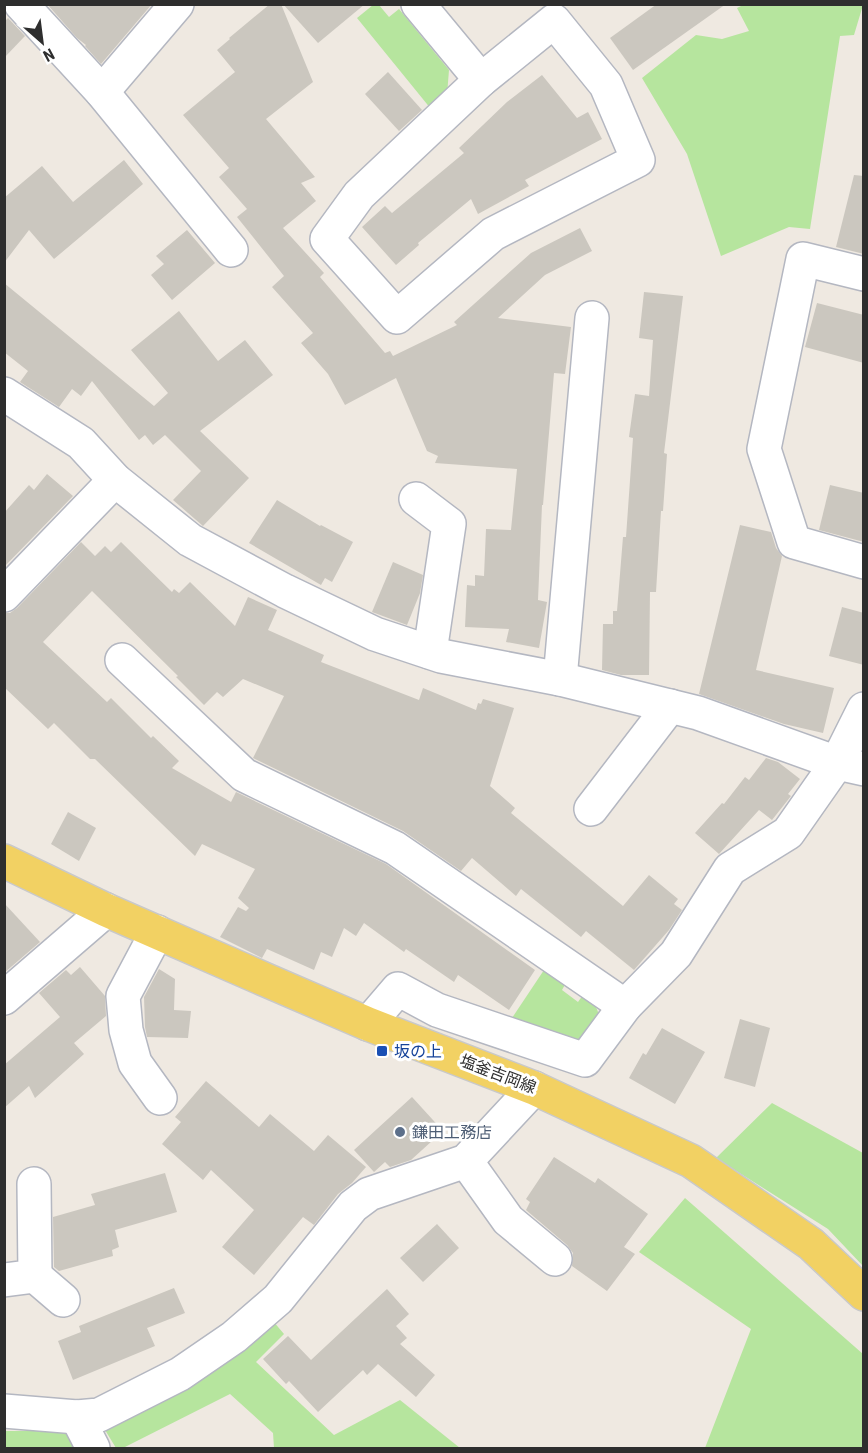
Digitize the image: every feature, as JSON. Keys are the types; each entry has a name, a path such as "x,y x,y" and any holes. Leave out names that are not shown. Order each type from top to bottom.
{"main road":[{"name":"塩釜吉岡線","path":"8,866 368,1024 534,1088 691,1161 811,1244 864,1294"}],"street":[{"path":"21,4 102,92 231,250"},
{"path":"102,92 177,4"},
{"path":"418,4 482,80"},
{"path":"554,21 606,85 638,160 493,234 397,317 327,239 359,195 482,80 554,21"},
{"path":"864,274 803,259 764,449 794,542 864,562"},
{"path":"560,679 592,318"},
{"path":"4,394 81,443 115,480 190,540 285,591 365,629 441,656 560,679 699,713 850,766"},
{"path":"4,595 115,480"},
{"path":"416,499 449,524 430,652"},
{"path":"122,660 244,775 395,848 625,1006"},
{"path":"591,809 670,706"},
{"path":"368,1024 398,988 437,1010 585,1060 625,1006 676,954 730,870 788,833 850,766 864,709"},
{"path":"4,998 106,910"},
{"path":"157,932 123,996 126,1030 135,1063 160,1098"},
{"path":"4,1411 77,1417 99,1415 180,1374 234,1336 278,1299 353,1206 369,1194 466,1161 534,1088"},
{"path":"466,1161 508,1220 555,1259"},
{"path":"34,1184 20,1278 63,1300"},
{"path":"77,1417 93,1449"}],"green space":[{"path":"373,5 379,5 389,17 399,9 449,70 447,95 431,109 357,18"},
{"path":"743,5 863,5 854,35 840,36 810,229 789,227 721,256 687,154 642,78 696,35 722,39 749,31 737,8"},
{"path":"546,967 567,981 562,990 578,1002 585,992 592,997 600,1017 589,1036 571,1042 512,1018"},
{"path":"772,1103 863,1153 863,1266 828,1229 716,1158"},
{"path":"685,1198 863,1354 863,1448 705,1448 751,1329 639,1252"},
{"path":"273,1321 284,1334 256,1362 334,1435 400,1400 460,1448 274,1448 273,1433 230,1394 123,1448 116,1448 102,1425"},
{"path":"4,1431 71,1431 78,1448 5,1448"}],"building":[{"path":"47,4 152,4 101,64"},
{"path":"270,4 281,4 313,82 266,119 315,177 301,183 316,201 283,228 324,273 320,277 385,353 390,351 393,356 457,325 454,322 531,253 580,228 592,251 545,275 498,318 571,327 565,374 554,373 542,505 538,600 547,602 539,648 506,642 509,629 465,627 467,585 475,586 475,575 484,576 486,529 511,530 517,469 435,463 438,456 427,451 396,378 345,405 328,374 301,343 313,333 272,287 284,276 237,217 247,209 219,177 229,168 183,115 235,72 217,50"},
{"path":"283,4 365,4 318,43"},
{"path":"657,4 726,4 633,70 610,38"},
{"path":"8,18 25,36 4,58 4,22"},
{"path":"388,72 422,110 399,131 365,94"},
{"path":"542,75 577,118 588,112 602,139 525,180 529,186 478,214 471,199 418,243 419,245 396,265 362,227 385,206 392,213 464,153 459,148 507,102"},
{"path":"124,160 143,184 54,259 29,230 4,263 4,198 42,166 73,202"},
{"path":"854,175 864,176 864,254 836,247"},
{"path":"187,230 215,263 172,300 151,275 164,264 156,256"},
{"path":"4,283 154,406 168,393 131,350 179,311 218,361 245,340 273,375 200,431 249,478 203,526 173,500 201,471 165,435 153,445 145,435 139,440 92,381 81,396 72,389 59,407 20,382 28,371 4,352"},
{"path":"644,292 683,296 664,453 667,454 656,592 650,592 649,675 621,675 602,670 603,624 613,624 613,611 617,611 623,537 626,537 633,438 629,437 635,394 649,396 653,340 639,338"},
{"path":"817,303 864,315 864,363 805,347"},
{"path":"47,474 73,496 4,567 4,513 29,485 34,490"},
{"path":"830,485 864,493 864,542 819,530"},
{"path":"277,500 320,526 353,542 332,582 325,578 321,585 249,543"},
{"path":"740,525 771,532 776,548 782,556 756,670 834,688 823,733 784,724 699,694"},
{"path":"81,542 95,556 105,546 111,552 121,542 172,592 174,589 179,593 190,582 235,626 248,597 277,610 268,630 324,655 321,662 419,700 423,688 476,710 478,703 481,704 483,699 514,708 490,786 515,808 511,813 623,906 649,875 678,899 674,904 682,910 669,930 634,970 586,931 581,937 521,889 516,896 472,858 461,871 403,831 253,758 284,696 243,679 223,697 217,692 204,705 92,591 43,642 107,702 111,698 151,738 153,736 179,761 172,768 231,802 236,792 386,864 535,970 509,1010 458,975 454,982 406,949 404,952 364,923 356,936 344,928 332,957 321,952 314,970 267,949 262,958 220,937 238,907 246,911 249,908 238,898 255,869 202,844 195,856 95,759 90,759 54,723 48,729 4,687 4,613 10,613 17,608"},
{"path":"393,562 423,575 420,593 407,625 372,612"},
{"path":"842,607 864,613 864,665 829,656"},
{"path":"766,758 778,762 800,779 788,794 791,796 772,820 759,810 719,854 695,833 722,803 724,804 745,777 749,780"},
{"path":"68,812 96,828 79,861 51,844"},
{"path":"4,903 40,942 4,973"},
{"path":"80,967 105,996 106,1016 74,1043 84,1054 35,1098 29,1086 4,1108 4,1065 60,1017 39,993 66,970 71,975"},
{"path":"159,969 175,979 174,1010 191,1011 188,1038 147,1037 144,997"},
{"path":"740,1019 770,1028 755,1087 724,1078"},
{"path":"662,1028 705,1052 675,1104 629,1078 643,1053 646,1055"},
{"path":"206,1081 259,1127 270,1114 314,1151 328,1135 366,1167 338,1194 314,1225 303,1217 254,1275 222,1247 254,1210 211,1170 203,1180 162,1144 181,1122 175,1117"},
{"path":"412,1097 443,1131 411,1160 390,1167 385,1162 374,1172 354,1150"},
{"path":"554,1157 595,1183 598,1178 648,1214 624,1247 635,1254 607,1291 572,1266 573,1253 567,1245 526,1210 530,1202 526,1199"},
{"path":"165,1173 177,1212 115,1230 119,1247 112,1250 113,1256 59,1271 54,1267 53,1217 95,1205 91,1194"},
{"path":"437,1224 459,1248 423,1282 400,1258"},
{"path":"174,1288 185,1313 147,1328 155,1346 73,1380 58,1341 81,1332 79,1326"},
{"path":"387,1289 409,1314 396,1326 407,1338 400,1344 435,1375 416,1397 378,1364 367,1375 363,1370 318,1412 289,1381 286,1384 263,1359 288,1336 311,1360"}],"place":[{"name":"坂の上","path":"382,1051"},
{"name":"鎌田工務店","path":"400,1132"}]}
